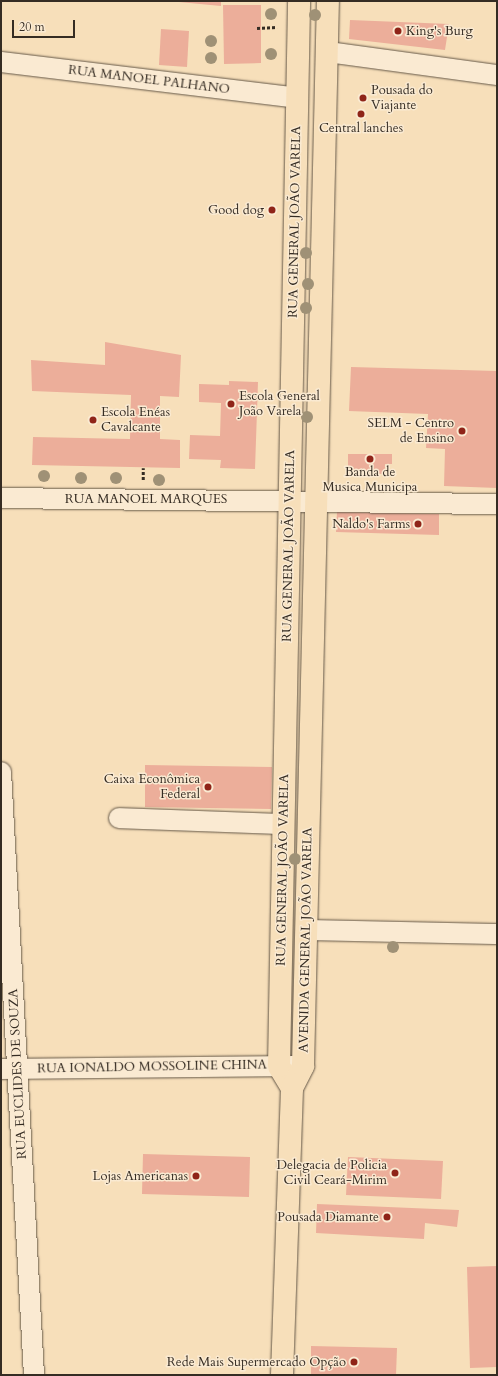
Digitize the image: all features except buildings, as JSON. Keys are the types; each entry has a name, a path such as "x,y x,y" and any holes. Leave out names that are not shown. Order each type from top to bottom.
{"main road":[{"name":"RUA GENERAL JOÃO VARELA","path":"279,1066 299,1"},
{"name":"RUA GENERAL JOÃO VARELA","path":"317,501 328,1"},
{"name":"AVENIDA GENERAL JOÃO VARELA","path":"282,1375 292,1088 303,1066 317,501"},
{"path":"279,1066 292,1088"}],"street":[{"path":"328,52 497,75"},
{"name":"RUA MANOEL PALHANO","path":"1,62 297,98"},
{"name":"RUA MANOEL MARQUES","path":"1,498 317,501"},
{"path":"317,501 497,504"},
{"name":"RUA EUCLIDES DE SOUZA","path":"1,772 10,1069 34,1375"},
{"path":"119,818 284,824"},
{"path":"306,930 497,934"},
{"name":"RUA IONALDO MOSSOLINE CHINA","path":"10,1069 303,1066"}],"place":[{"name":"King's Burg","path":"398,31"},
{"name":"Pousada do Viajante","path":"363,98"},
{"name":"Central lanches","path":"361,114"},
{"name":"Good dog","path":"272,210"},
{"name":"Escola General João Varela","path":"231,404"},
{"name":"Escola Enéas Cavalcante","path":"93,420"},
{"name":"SELM - Centro de Ensino","path":"462,431"},
{"name":"Banda de Musica Municipa","path":"370,459"},
{"name":"Naldo's Farms","path":"418,524"},
{"name":"Caixa Econômica Federal","path":"208,787"},
{"name":"Delegacia de Policia Civil Ceará-Mirim","path":"395,1173"},
{"name":"Lojas Americanas","path":"196,1176"},
{"name":"Pousada Diamante","path":"387,1217"},
{"name":"Rede Mais Supermercado Opção","path":"354,1362"}]}
